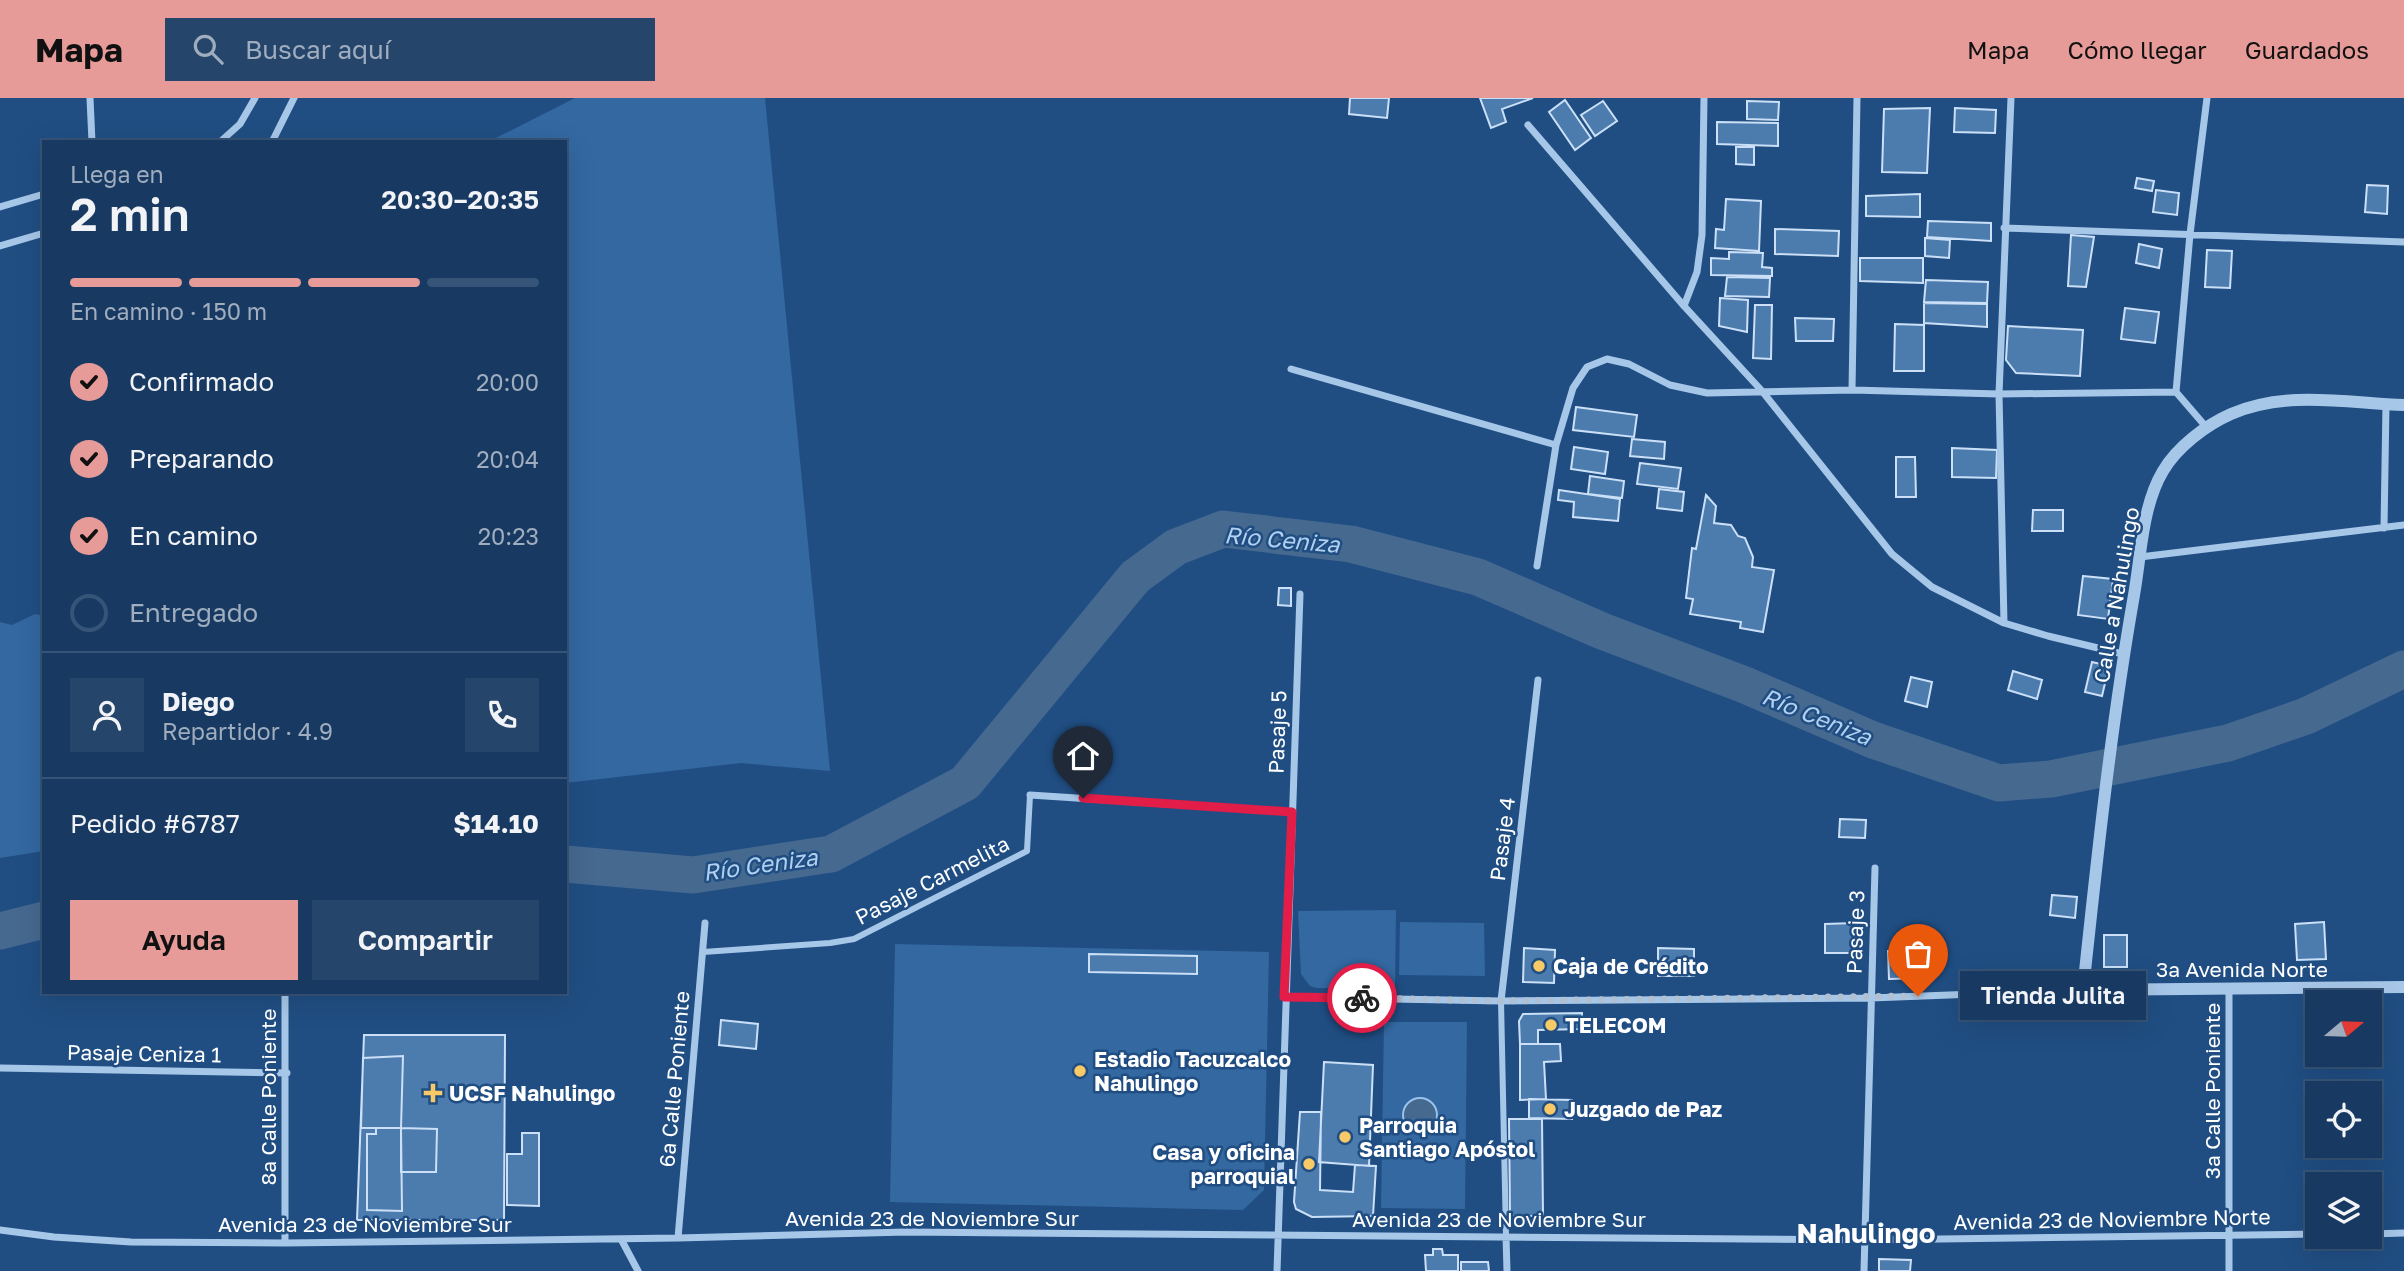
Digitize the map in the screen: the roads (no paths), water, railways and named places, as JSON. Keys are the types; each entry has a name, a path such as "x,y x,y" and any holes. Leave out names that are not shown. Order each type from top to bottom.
{"street":[{"path":"90,98 92,140"},
{"path":"222,140 240,124 255,98"},
{"path":"273,140 294,98"},
{"path":"1684,306 1697,272 1702,235 1704,98"},
{"path":"1852,390 1857,98"},
{"path":"2004,623 1999,394 2011,98"},
{"path":"2207,98 2190,234 2176,392 2207,428"},
{"path":"1528,125 1684,306 1762,391 1892,554 1932,587 2004,623 2123,654"},
{"path":"0,206 42,195"},
{"path":"2004,228 2404,242"},
{"path":"0,246 42,234"},
{"path":"1537,566 1556,445 1573,388 1587,367 1607,359 1629,364 1686,390 1707,393 1852,390 1999,394 2176,392"},
{"path":"1292,369 1556,445"},
{"name":"Calle a Nahulingo","path":"2083,990 2123,654 2149,510 2162,472 2182,448 2207,428 2230,415 2264,403 2304,399 2404,405"},
{"path":"2384,528 2386,404"},
{"path":"2140,557 2404,525"},
{"name":"Pasaje 5","path":"1277,1271 1284,997 1300,594"},
{"name":"Pasaje 4","path":"1501,1001 1538,680"},
{"name":"Pasaje Carmelita","path":"703,952 830,943 866,934 1027,851 1030,795 1292,812"},
{"name":"Pasaje 3","path":"1864,1271 1875,867"},
{"name":"6a Calle Poniente","path":"678,1238 705,923"},
{"name":"3a Avenida Norte","path":"1284,997 1501,1001 1871,998 2083,990 2404,987"},
{"name":"3a Calle Poniente","path":"2229,989 2229,1271"},
{"name":"8a Calle Poniente","path":"285,994 285,1243"},
{"path":"1501,1001 1507,1271"},
{"name":"Pasaje Ceniza 1","path":"0,1068 287,1073"},
{"name":"Avenida 23 de Noviembre Sur","path":"0,1230 54,1237 131,1241 285,1243 906,1232 1865,1240"},
{"path":"2382,1234 2404,1233"},
{"name":"Avenida 23 de Noviembre Norte","path":"1865,1240 2305,1234"},
{"path":"621,1239 638,1271"}],"waterway":[{"name":"Río Ceniza","path":"567,864 693,875 831,854 965,783 1135,577 1176,547 1223,529 1351,544 1478,577 1602,631 1745,685 1873,740 1999,783 2051,779 2228,743 2306,716 2404,669"},
{"name":"Río Ceniza","path":"0,931 42,920"}],"place":[{"name":"Caja de Crédito","path":"1539,966"},
{"name":"Tienda Julita","path":"1918,996"},
{"name":"TELECOM","path":"1551,1025"},
{"name":"Estadio Tacuzcalco Nahulingo","path":"1080,1071"},
{"name":"UCSF Nahulingo","path":"433,1093"},
{"name":"Juzgado de Paz","path":"1550,1109"},
{"name":"Parroquia Santiago Apóstol","path":"1345,1137"},
{"name":"Casa y oficina parroquial","path":"1309,1164"}],"district":[{"name":"Nahulingo","path":"1866,1232"}]}
